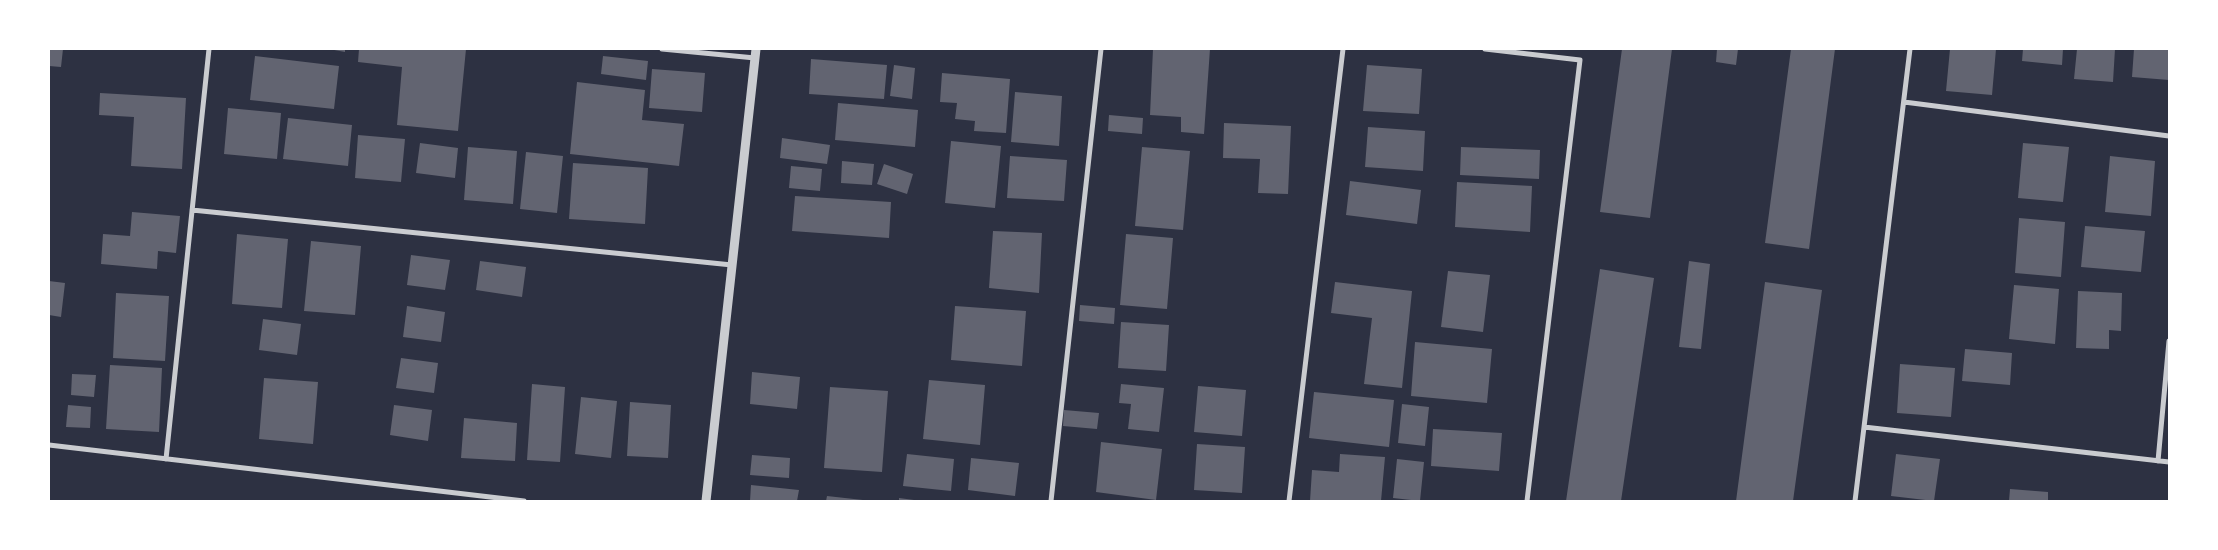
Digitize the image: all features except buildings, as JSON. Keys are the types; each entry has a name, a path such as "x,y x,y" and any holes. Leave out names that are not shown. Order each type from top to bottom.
{"street":[{"path":"166,459 208,49"},
{"path":"662,49 755,58"},
{"path":"706,501 756,49"},
{"path":"1051,501 1101,49"},
{"path":"1289,501 1343,49"},
{"path":"1485,49 1580,60 1527,501"},
{"path":"1855,501 1910,49"},
{"path":"1904,102 2169,136"},
{"path":"192,210 732,265"},
{"path":"2158,460 2169,341"},
{"path":"1864,427 2169,462"},
{"path":"49,445 524,501"}]}
